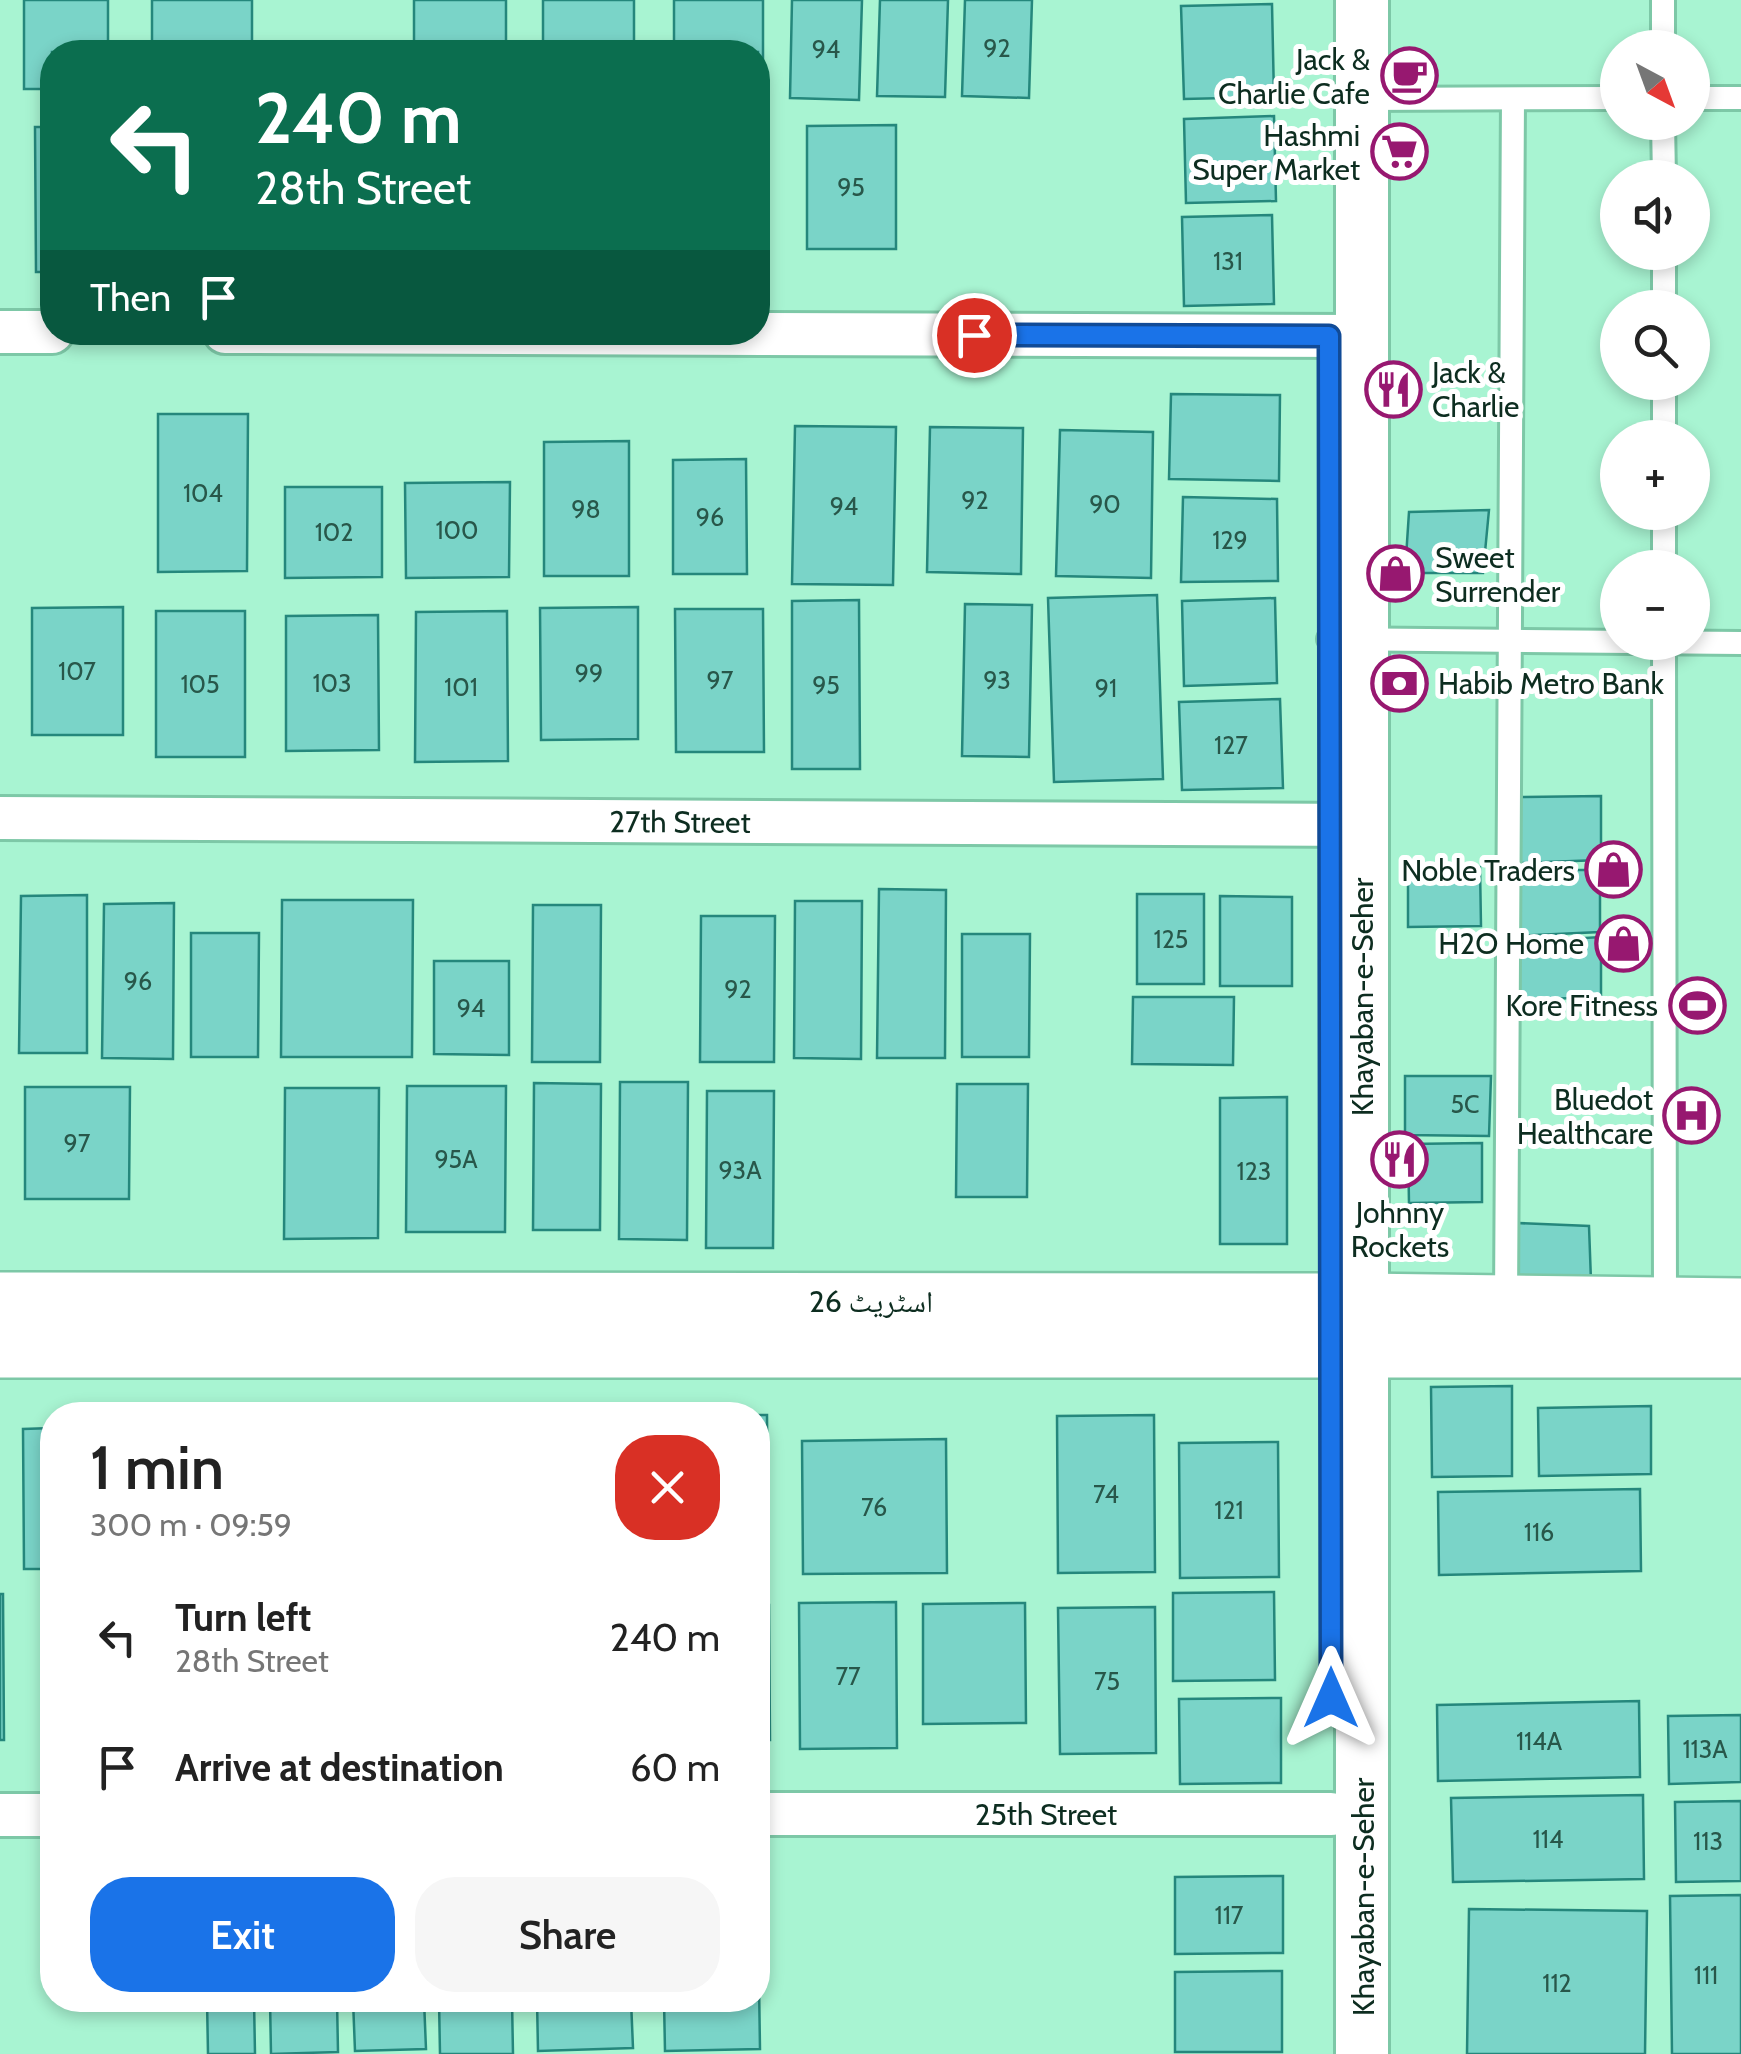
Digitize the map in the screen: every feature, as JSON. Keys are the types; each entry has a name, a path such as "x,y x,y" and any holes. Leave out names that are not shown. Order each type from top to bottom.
{"main road":[{"name":"اسٹریٹ 26","path":"0,1300 1347,1326 1666,1327 1741,1306"},
{"name":"اسٹریٹ 26","path":"0,1350 1347,1326 1506,1303 1666,1327 1741,1350"}],"street":[{"name":"Khayaban-e-Seher","path":"1328,0 1346,336 1347,1326 1362,2054"},
{"name":"Khayaban-e-Seher","path":"1346,336 1362,100 1362,0"},
{"path":"0,332 40,332"},
{"path":"770,334 1346,336"},
{"name":"27th Street","path":"0,818 1346,824"},
{"name":"Khayaban-e-Seher","path":"1332,2054 1331,1814 1347,1326"},
{"name":"25th Street","path":"770,1814 1331,1814"},
{"path":"0,1815 40,1815"}],"lane":[{"path":"1664,0 1664,30"},
{"path":"1362,100 1600,98"},
{"path":"1710,98 1741,98"},
{"path":"1506,1303 1513,99"},
{"path":"1346,640 1600,642"},
{"path":"1710,643 1741,643"},
{"path":"1664,660 1666,1327"}],"building":[{"path":"24,0 108,0 108,40 40,40 40,89 24,89"},
{"path":"152,0 252,0 252,40 152,40"},
{"path":"414,0 506,0 506,40 414,40"},
{"path":"543,0 634,0 634,40 543,40"},
{"path":"674,0 763,0 763,40 674,40"},
{"path":"792,0 862,0 859,100 790,98"},
{"path":"880,0 948,0 945,97 877,96"},
{"path":"965,0 1032,0 1029,98 962,96"},
{"path":"1272,4 1274,97 1184,99 1181,6"},
{"path":"1274,116 1276,201 1186,203 1184,119"},
{"path":"896,125 896,249 807,249 807,126"},
{"path":"35,127 40,127 40,272 36,272"},
{"path":"1272,215 1274,304 1184,306 1182,217"},
{"path":"1171,394 1280,395 1279,481 1169,479"},
{"path":"158,414 248,414 247,571 158,572"},
{"path":"795,426 896,427 893,585 792,584"},
{"path":"930,427 1023,428 1021,574 927,572"},
{"path":"1060,430 1153,432 1151,578 1056,576"},
{"path":"629,441 629,576 544,576 544,442"},
{"path":"746,459 747,574 673,574 673,460"},
{"path":"510,482 509,577 406,578 405,483"},
{"path":"285,487 382,487 382,577 285,578"},
{"path":"1183,497 1277,499 1278,581 1181,582"},
{"path":"1489,510 1483,573 1405,573 1409,512"},
{"path":"1157,595 1163,779 1054,782 1048,598"},
{"path":"1275,598 1277,683 1184,686 1182,601"},
{"path":"859,600 860,769 792,769 792,601"},
{"path":"965,604 1032,605 1029,757 962,756"},
{"path":"123,607 123,735 32,735 32,608"},
{"path":"638,607 638,739 541,740 540,608"},
{"path":"675,609 763,609 764,752 676,752"},
{"path":"156,611 245,611 245,757 156,757"},
{"path":"507,611 508,761 415,762 416,612"},
{"path":"378,615 379,750 286,751 286,616"},
{"path":"1280,699 1283,788 1182,790 1179,702"},
{"path":"1601,796 1601,860 1517,863 1517,797"},
{"path":"1480,867 1481,926 1408,927 1408,868"},
{"path":"1516,870 1600,870 1600,932 1516,936"},
{"path":"879,889 946,890 945,1058 877,1058"},
{"path":"1137,894 1204,894 1204,984 1137,984"},
{"path":"87,895 87,1053 19,1053 21,896"},
{"path":"1220,896 1292,897 1292,986 1220,986"},
{"path":"282,900 413,900 412,1057 281,1057"},
{"path":"795,901 862,901 861,1059 794,1058"},
{"path":"174,903 173,1059 102,1058 104,904"},
{"path":"533,905 601,905 600,1062 532,1062"},
{"path":"701,916 775,916 774,1062 700,1062"},
{"path":"191,933 259,933 258,1057 191,1057"},
{"path":"962,934 1030,934 1029,1057 962,1057"},
{"path":"1601,937 1601,997 1514,1000 1514,942"},
{"path":"434,961 509,961 509,1055 434,1054"},
{"path":"1133,997 1234,997 1233,1065 1132,1064"},
{"path":"1405,1076 1491,1076 1489,1136 1405,1135"},
{"path":"620,1082 688,1082 687,1240 619,1239"},
{"path":"534,1083 601,1084 600,1230 533,1230"},
{"path":"957,1084 1028,1084 1027,1197 956,1197"},
{"path":"407,1086 506,1086 505,1232 406,1232"},
{"path":"25,1087 130,1087 129,1199 25,1199"},
{"path":"285,1088 379,1088 378,1238 284,1239"},
{"path":"707,1091 774,1091 773,1248 706,1248"},
{"path":"1287,1097 1287,1244 1220,1244 1220,1098"},
{"path":"1482,1143 1482,1202 1409,1203 1408,1144"},
{"path":"1517,1223 1589,1226 1591,1281 1517,1281"},
{"path":"1512,1386 1512,1476 1432,1477 1431,1387"},
{"path":"1651,1406 1651,1474 1539,1476 1538,1408"},
{"path":"1154,1415 1155,1572 1058,1573 1057,1416"},
{"path":"40,1428 40,1569 24,1569 23,1429"},
{"path":"946,1439 947,1573 803,1574 802,1441"},
{"path":"1278,1442 1279,1577 1180,1578 1179,1443"},
{"path":"1640,1489 1641,1571 1439,1575 1438,1492"},
{"path":"1274,1592 1275,1680 1173,1681 1173,1593"},
{"path":"3,1594 4,1740 0,1740"},
{"path":"896,1602 897,1748 800,1749 799,1603"},
{"path":"1025,1603 1026,1723 923,1724 923,1604"},
{"path":"1155,1607 1156,1753 1060,1754 1058,1608"},
{"path":"1281,1698 1281,1783 1180,1784 1179,1699"},
{"path":"1639,1701 1640,1777 1438,1781 1437,1705"},
{"path":"1741,1715 1741,1782 1669,1784 1668,1716"},
{"path":"1643,1795 1644,1879 1453,1882 1451,1798"},
{"path":"1741,1801 1741,1881 1676,1882 1675,1802"},
{"path":"1283,1876 1283,1953 1175,1954 1175,1877"},
{"path":"1741,1895 1741,2054 1672,2054 1670,1896"},
{"path":"1469,1909 1647,1911 1645,2054 1467,2054"},
{"path":"1282,1971 1282,2052 1175,2052 1175,1972"},
{"path":"207,2012 254,2012 255,2054 208,2054"},
{"path":"270,2012 337,2012 338,2052 271,2054"},
{"path":"353,2012 424,2012 426,2049 355,2051"},
{"path":"439,2012 512,2012 513,2054 440,2054"},
{"path":"537,2012 632,2012 633,2048 538,2051"},
{"path":"664,2012 759,2012 760,2049 665,2051"}],"place":[{"name":"Jack & Charlie Cafe","path":"1409,76"},
{"name":"Hashmi Super Market","path":"1399,152"},
{"name":"Jack & Charlie","path":"1393,389"},
{"name":"Sweet Surrender","path":"1396,574"},
{"name":"Habib Metro Bank","path":"1399,683"},
{"name":"Noble Traders","path":"1614,870"},
{"name":"H2O Home","path":"1623,943"},
{"name":"Kore Fitness","path":"1697,1005"},
{"name":"Bluedot Healthcare","path":"1692,1116"},
{"name":"Johnny Rockets","path":"1400,1160"}],"route":[{"path":"974,335 1329,336 1331,1698"}]}
